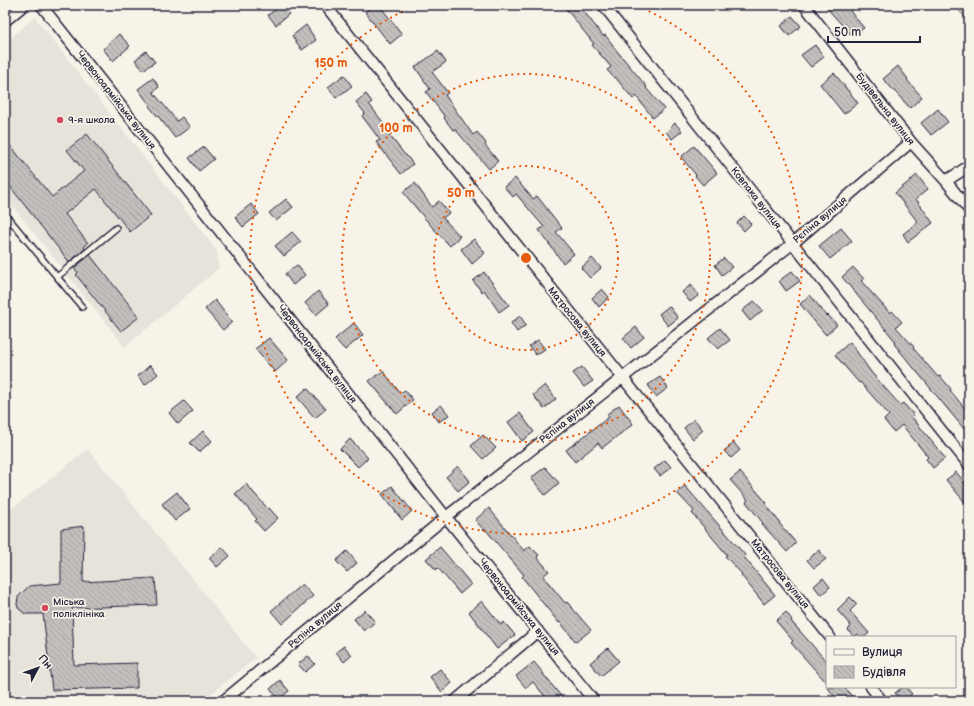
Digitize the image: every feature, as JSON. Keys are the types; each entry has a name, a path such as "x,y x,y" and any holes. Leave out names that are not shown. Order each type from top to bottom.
{"street":[{"path":"5,21 24,5"},
{"name":"Червоноармійська вулиця","path":"41,5 594,701"},
{"name":"Матросова вулиця","path":"325,5 829,636"},
{"name":"Ковпака вулиця","path":"603,5 969,465"},
{"name":"Будівельна вулиця","path":"804,5 911,142 946,181 969,210"},
{"name":"Рєпіна вулиця","path":"223,701 446,516 792,244 911,142"},
{"path":"946,181 969,166"},
{"path":"455,701 538,631"},
{"path":"872,688 882,701"}],"lane":[{"path":"5,214 82,306"},
{"path":"58,277 116,228"}],"shaded area":[{"name":"9-я школа","path":"35,17 217,251 219,268 125,347 5,197 5,43"},
{"path":"88,449 256,658 202,701 5,701 5,514"}],"green space":[{"path":"953,5 969,5 969,21"}],"building":[{"path":"282,5 289,14 276,25 268,15"},
{"path":"374,5 379,5 402,34 390,44 365,12"},
{"path":"563,5 579,5 664,109 653,118 636,96 633,99 615,77 614,78 607,70 611,67 592,45 594,44"},
{"path":"824,5 857,5 850,11 864,28 852,36"},
{"path":"792,16 801,26 789,36 781,26"},
{"path":"306,25 316,40 302,50 292,36"},
{"path":"119,34 130,46 113,61 103,49"},
{"path":"815,45 824,57 811,67 801,55"},
{"path":"146,51 155,62 143,70 135,60"},
{"path":"438,51 446,62 432,72 448,93 445,95 473,135 477,132 498,161 489,169 444,118 445,117 426,92 430,89 415,67"},
{"path":"898,66 908,79 907,80 922,97 910,108 883,79"},
{"path":"834,73 858,103 844,114 820,84"},
{"path":"344,75 352,86 336,98 328,87"},
{"path":"153,78 159,87 153,92 177,121 182,117 190,127 175,138 149,106 150,105 138,89"},
{"path":"366,94 372,102 369,104 385,125 383,127 413,164 401,174 376,142 380,140 362,116 365,113 356,102"},
{"path":"938,109 948,122 931,135 921,123"},
{"path":"675,123 682,131 672,139 666,132"},
{"path":"87,134 151,215 130,232 96,189 65,214 88,243 84,247 85,249 69,262 5,180 5,139 52,197 84,171 67,150"},
{"path":"694,146 717,173 703,185 681,157"},
{"path":"204,147 214,159 199,171 189,158"},
{"path":"917,175 928,189 916,199 933,223 908,242 903,234 918,222 895,193"},
{"path":"515,178 533,199 537,196 562,228 556,232 574,254 563,263 539,230 544,227 516,194 513,197 504,187"},
{"path":"415,183 432,207 439,201 449,213 443,218 460,236 450,246 403,192"},
{"path":"286,199 293,207 276,221 269,213"},
{"path":"251,204 259,214 243,227 235,217"},
{"path":"744,216 751,224 744,231 737,223"},
{"path":"841,228 852,241 830,259 819,246"},
{"path":"292,232 301,242 284,256 275,246"},
{"path":"474,239 485,253 472,264 461,249"},
{"path":"90,255 139,317 121,331 76,275 78,273 74,268"},
{"path":"592,258 601,268 590,278 581,268"},
{"path":"724,258 732,267 722,275 715,265"},
{"path":"297,265 305,275 293,285 285,274"},
{"path":"853,267 864,279 861,281 890,313 892,311 902,322 896,327 938,377 940,376 951,389 950,390 969,414 969,435 894,344 896,342 842,277"},
{"path":"792,271 800,281 786,291 779,281"},
{"path":"484,272 509,305 499,312 484,290 482,292 473,281"},
{"path":"691,285 699,295 690,302 682,292"},
{"path":"602,289 609,297 599,307 592,298"},
{"path":"318,291 329,304 316,315 305,303"},
{"path":"810,295 827,316 828,315 837,325 826,335 800,304"},
{"path":"215,300 232,322 223,330 205,309"},
{"path":"754,301 763,310 750,321 742,311"},
{"path":"669,306 678,318 668,326 659,314"},
{"path":"520,316 526,325 517,332 511,323"},
{"path":"354,323 363,335 345,350 335,339"},
{"path":"636,327 644,337 631,348 623,338"},
{"path":"720,328 730,340 718,349 708,338"},
{"path":"269,338 288,360 275,372 255,349"},
{"path":"538,340 545,349 536,355 529,346"},
{"path":"850,342 871,372 900,405 903,403 914,415 912,417 945,458 933,468 926,459 928,457 902,425 894,432 884,420 889,415 835,355"},
{"path":"150,365 158,374 145,385 138,376"},
{"path":"582,367 593,381 584,387 573,373"},
{"path":"383,371 400,393 405,390 413,400 397,414 369,381"},
{"path":"660,377 668,388 656,397 648,385"},
{"path":"545,385 556,399 544,409 533,395"},
{"path":"307,388 326,409 315,418 297,397"},
{"path":"184,401 193,411 178,424 169,413"},
{"path":"441,405 449,415 439,422 432,412"},
{"path":"619,405 633,424 602,448 598,443 575,462 566,450 609,417 607,414"},
{"path":"520,413 534,432 522,441 508,422"},
{"path":"694,419 703,430 693,439 684,428"},
{"path":"203,431 212,441 199,452 190,443"},
{"path":"483,435 496,448 483,459 471,446"},
{"path":"350,439 368,458 358,467 340,449"},
{"path":"734,443 740,450 731,458 724,451"},
{"path":"665,460 671,467 660,476 654,469"},
{"path":"458,466 470,481 458,491 446,477"},
{"path":"545,467 559,483 545,495 531,478"},
{"path":"740,472 766,502 765,503 779,523 796,543 787,552 762,524 763,523 746,502 748,500 730,480"},
{"path":"956,472 969,487 969,507 946,480"},
{"path":"246,484 278,518 264,531 255,521 257,519 235,494"},
{"path":"392,486 412,511 402,520 382,494"},
{"path":"685,486 745,555 744,557 775,595 764,604 741,575 742,574 725,556 727,555 692,513 694,511 677,493"},
{"path":"177,492 190,509 175,521 162,504"},
{"path":"489,508 524,551 530,546 539,555 537,557 549,571 543,576 565,603 567,602 591,630 576,642 522,577 524,575 485,529 484,530 475,520"},
{"name":"Міська поліклініка","path":"84,526 83,582 155,578 157,605 72,608 74,665 137,663 137,688 52,690 43,614 25,614 18,608 18,597 29,586 61,583 61,529"},
{"path":"222,547 230,556 217,567 209,558"},
{"path":"440,547 471,584 460,594 438,568 436,570 426,559"},
{"path":"819,550 826,559 814,568 807,560"},
{"path":"347,551 357,563 347,572 336,561"},
{"path":"823,578 830,587 821,595 814,586"},
{"path":"302,584 313,596 282,624 271,611"},
{"path":"850,597 857,604 850,611 869,633 866,636 860,636 858,634 853,636 848,630 851,626 837,610"},
{"path":"482,601 501,625 504,622 515,635 497,649 469,612"},
{"path":"365,610 375,622 364,631 354,619"},
{"path":"786,612 792,620 791,621 826,661 826,682 791,643 793,641 776,621"},
{"path":"344,646 352,655 344,662 336,652"},
{"path":"608,648 619,661 601,676 590,663"},
{"path":"308,656 315,664 305,672 298,664"},
{"path":"534,662 565,701 549,701 533,682 526,688 516,676"},
{"path":"440,669 452,683 442,692 430,677"},
{"path":"280,680 289,691 279,699 270,689"},
{"path":"828,688 845,688 856,701 838,701"},
{"path":"902,688 907,688 912,694 904,701 901,701 895,693"}],"place":[{"name":"9-я школа","path":"60,120"},
{"name":"Міська поліклініка","path":"45,608"}]}
